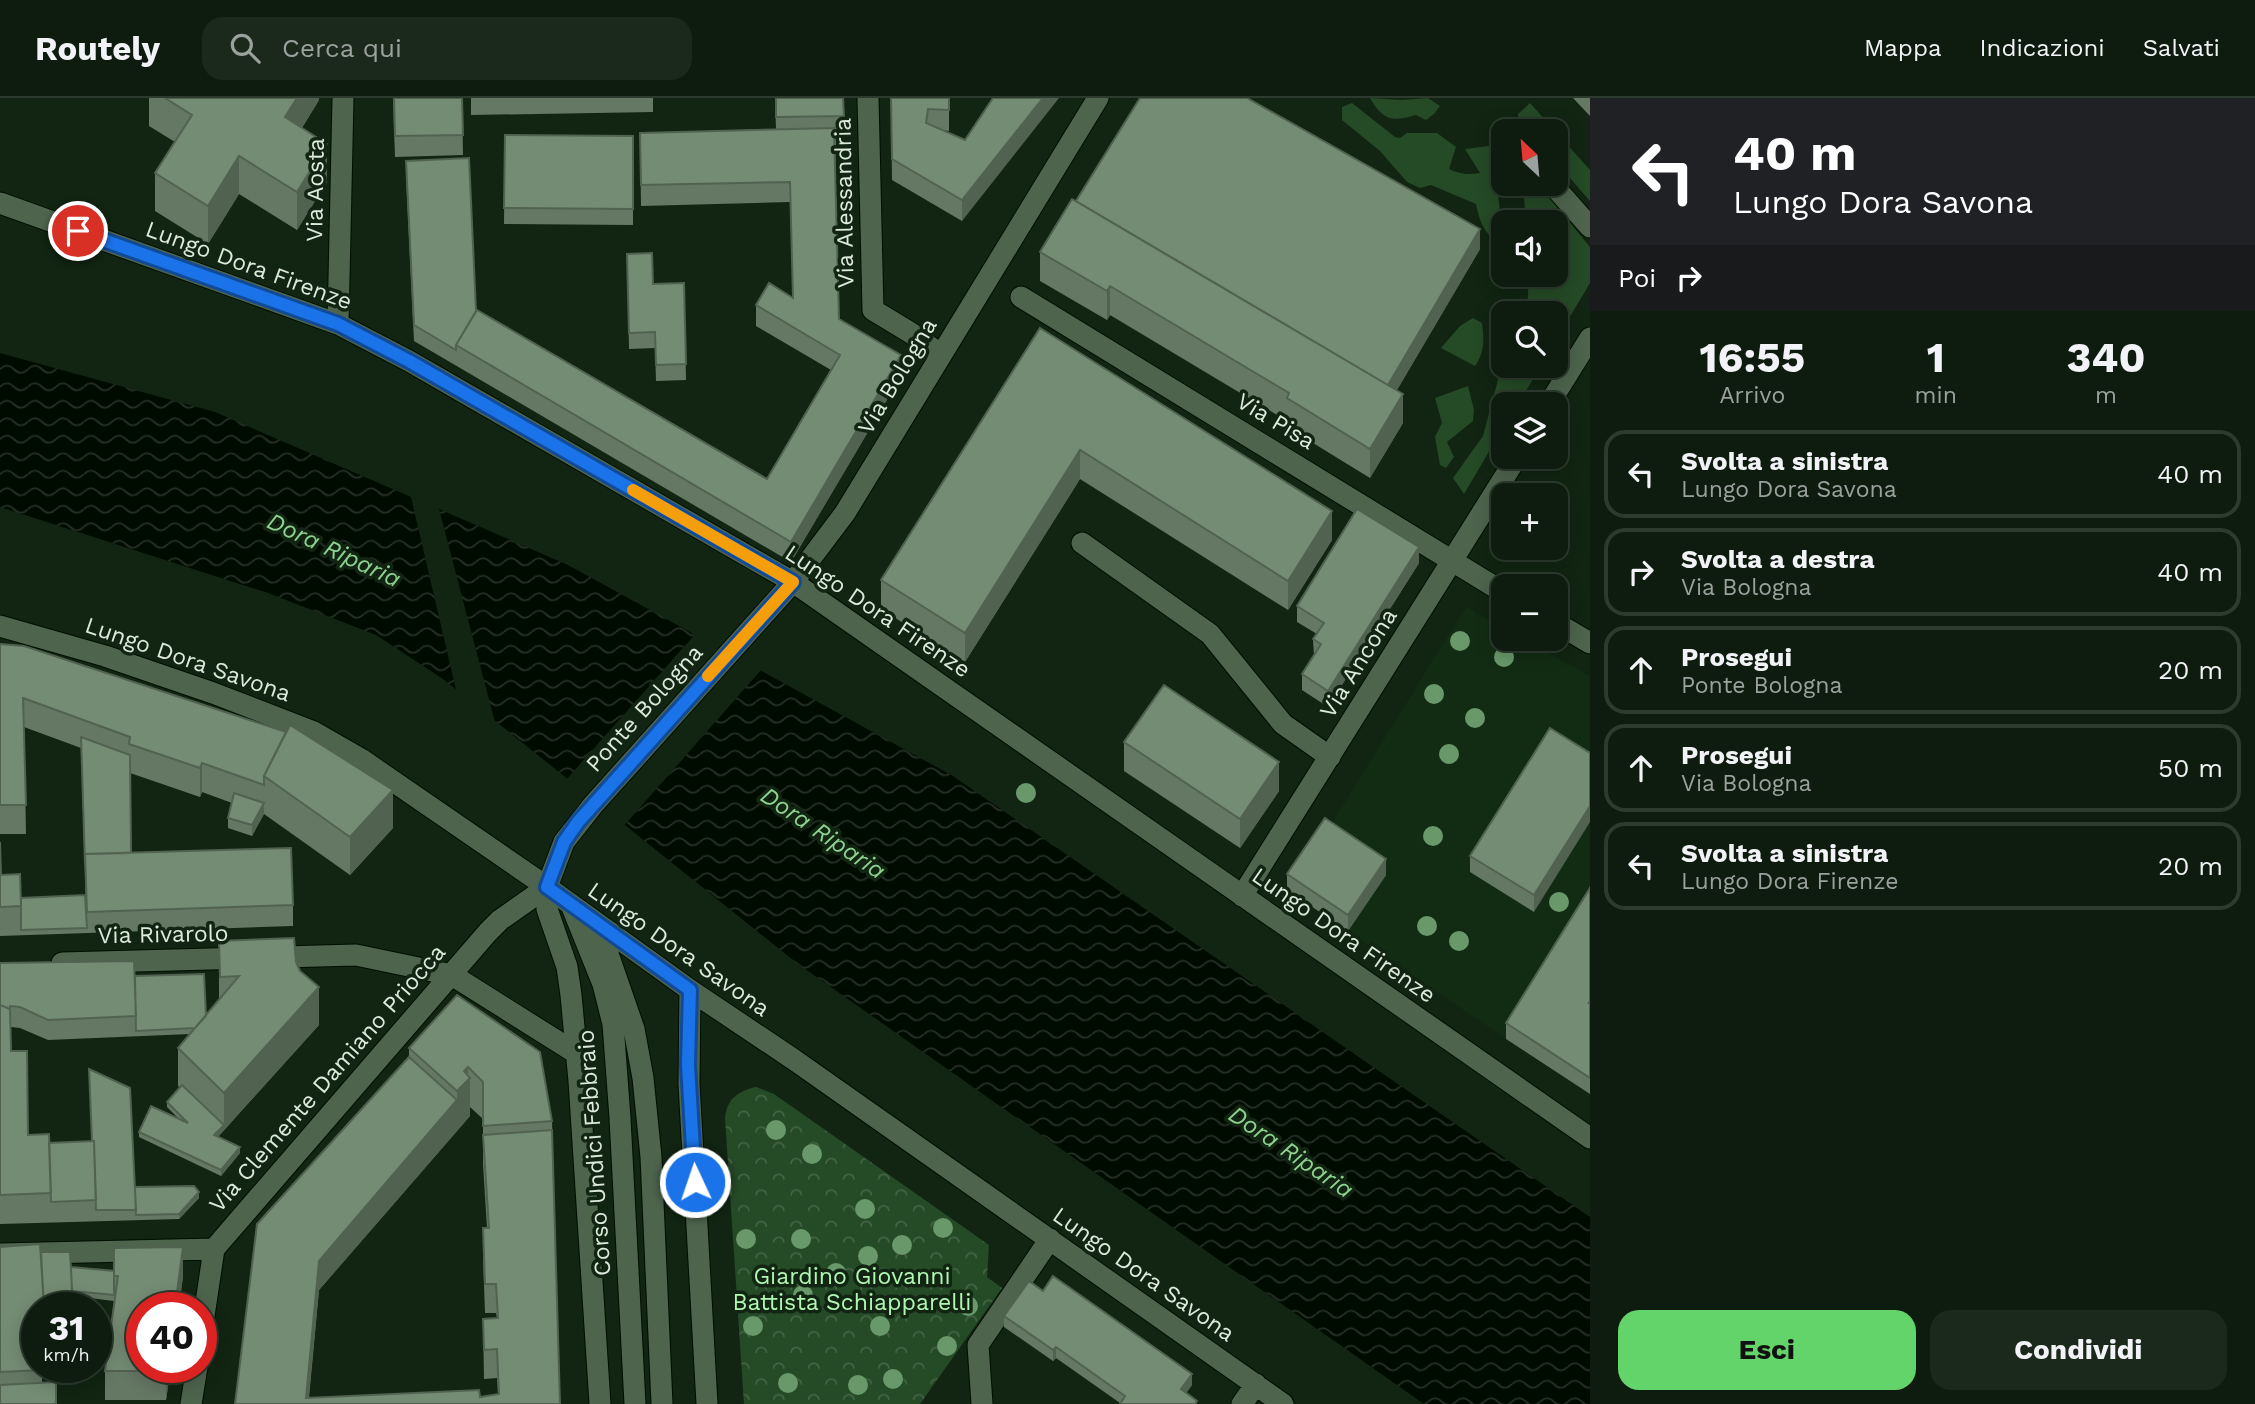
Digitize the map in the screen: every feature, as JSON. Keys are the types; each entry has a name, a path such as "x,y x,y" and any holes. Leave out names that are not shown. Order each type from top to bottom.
{"street":[{"name":"Via Aosta","path":"338,324 343,98"},
{"name":"Via Alessandria","path":"868,98 873,310 940,354"},
{"name":"Via Bologna","path":"735,645 793,582 845,513 1084,109 1098,98"},
{"path":"1563,196 1590,227"},
{"name":"Lungo Dora Firenze","path":"0,203 338,324 409,361 793,582 1590,1138"},
{"name":"Via Pisa","path":"1021,297 1491,585"},
{"path":"1556,392 1590,338"},
{"name":"Via Ancona","path":"1242,896 1510,469"},
{"path":"1082,543 1210,634 1283,724 1330,757"},
{"name":"Lungo Dora Savona","path":"0,626 105,656 213,693 314,732 372,766 1283,1404"},
{"path":"1568,629 1590,643"},
{"name":"Ponte Bologna","path":"547,887 564,842 593,805 735,645"},
{"name":"Via Clemente Damiano Priocca","path":"208,1292 214,1249 500,920 547,887"},
{"name":"Corso Undici Febbraio","path":"547,887 547,909 567,967 576,1053 600,1404"},
{"name":"Corso Undici Febbraio","path":"571,905 603,984 613,1024 635,1404"},
{"name":"Corso Undici Febbraio","path":"598,925 634,1028 643,1078 651,1157 662,1404"},
{"name":"Via Rivarolo","path":"41,963 355,955 452,975"},
{"name":"Corso Undici Febbraio","path":"452,975 576,1053"},
{"path":"690,990 689,1084 707,1404"},
{"path":"982,1404 978,1345 1050,1240"},
{"path":"0,1254 214,1249"},
{"path":"191,1404 194,1383"},
{"path":"1242,1404 1256,1384"}],"shaded area":[{"path":"1466,607 1491,621 1491,651 1545,651 1590,676 1590,905 1506,1039 1348,931 1385,875 1325,834"}],"green space":[{"path":"1370,98 1428,98 1440,106 1426,120 1416,115 1395,119 1379,111"},
{"path":"1352,103 1395,137 1400,138 1407,133 1437,133 1456,147 1449,169 1457,172 1480,173 1465,149 1491,147 1491,196 1498,196 1500,210 1491,210 1491,237 1480,220 1476,204 1431,185 1420,188 1407,182 1380,151 1342,120 1342,107"},
{"path":"1530,103 1544,119 1518,119 1518,114"},
{"path":"1568,145 1590,170 1590,201 1568,176"},
{"path":"1524,196 1548,196 1559,210 1525,210"},
{"path":"1568,220 1590,247 1590,283 1568,320 1568,301 1528,301 1528,287 1568,287"},
{"path":"1473,318 1482,323 1483,334 1482,350 1475,366 1441,348 1460,326"},
{"path":"1498,378 1534,378 1525,392 1495,392"},
{"path":"1468,386 1474,410 1473,421 1447,442 1454,457 1446,468 1440,465 1435,437 1442,423 1435,398"},
{"path":"1491,406 1491,448 1464,494 1453,478 1483,436"},
{"name":"Giardino Giovanni Battista Schiapparelli","path":"756,1087 774,1094 989,1245 987,1277 1002,1288 920,1404 744,1404 725,1118 734,1097"}],"water":[{"name":"Dora Riparia","path":"0,353 215,412 568,565 953,776 1590,1217 1590,1404 1424,1404 798,964 443,679 376,635 268,593 0,507"}],"pier":[{"path":"410,493 438,505 496,726 457,694"},
{"path":"697,632 762,669 622,828 565,781"}],"building":[{"path":"165,98 297,98 285,117 327,144 297,192 239,156 208,206 155,173 192,115"},
{"path":"394,98 462,98 463,135 395,136"},
{"path":"776,98 843,98 844,116 776,117"},
{"path":"891,98 949,98 949,110 928,109 926,123 965,140 993,98 1043,98 962,200 892,159"},
{"path":"1140,98 1247,98 1480,229 1388,385 1076,201"},
{"path":"834,128 839,319 901,355 791,542 456,345 477,310 767,479 840,355 756,305 769,283 793,298 790,182 641,185 640,133"},
{"path":"505,135 633,136 633,209 504,208"},
{"path":"469,158 476,311 456,345 456,350 414,325 406,161"},
{"path":"1072,199 1403,394 1370,449 1287,398 1289,393 1110,286 1107,291 1040,252"},
{"path":"652,253 653,284 684,283 686,364 656,365 655,332 629,333 627,254"},
{"path":"1040,328 1332,511 1288,581 1080,450 965,633 881,580"},
{"path":"1357,509 1419,547 1328,691 1302,674 1321,644 1313,639 1324,623 1297,606"},
{"path":"0,644 24,646 286,732 264,776 264,785 202,763 200,768 129,744 130,737 23,698 26,805 0,805"},
{"path":"1164,685 1279,762 1240,819 1124,742"},
{"path":"290,725 393,790 350,837 264,776"},
{"path":"1550,728 1590,753 1590,806 1534,895 1470,856"},
{"path":"81,737 130,755 131,853 85,854 85,864"},
{"path":"234,793 264,803 252,825 228,818"},
{"path":"1325,818 1386,859 1348,915 1287,874"},
{"path":"0,842 1,875 20,874 21,906 0,907"},
{"path":"291,848 293,905 87,912 85,854"},
{"path":"1590,888 1589,1003 1590,1078 1506,1023"},
{"path":"85,895 87,928 21,930 21,898"},
{"path":"294,938 296,962 300,971 319,987 224,1093 178,1048 239,976 220,977 219,941"},
{"path":"134,961 136,1016 48,1020 20,1007 10,1006 10,1009 0,1005 0,963"},
{"path":"204,974 206,1016 195,1028 136,1031 135,976"},
{"path":"457,995 540,1052 552,1121 483,1126 483,1082 468,1067 464,1071 470,1078 457,1091 409,1048"},
{"path":"0,1005 10,1009 11,1051 27,1051 28,1135 49,1134 51,1193 0,1195"},
{"path":"409,1057 457,1100 319,1261 306,1398 479,1390 480,1397 499,1394 497,1349 484,1350 483,1319 498,1318 496,1284 485,1284 483,1228 489,1228 483,1135 552,1130 560,1404 235,1404 257,1224"},
{"path":"89,1069 130,1088 136,1210 96,1210"},
{"path":"182,1085 224,1125 214,1135 240,1147 221,1170 139,1132 151,1106 188,1123 167,1102"},
{"path":"94,1141 96,1200 51,1202 49,1143"},
{"path":"194,1186 199,1192 179,1214 136,1215 135,1187"},
{"path":"40,1244 43,1292 21,1292 21,1371 0,1372 0,1247"},
{"path":"183,1247 177,1292 126,1292 126,1371 112,1371 112,1320 118,1276 114,1276 114,1248"},
{"path":"41,1252 70,1252 72,1292 43,1292"},
{"path":"71,1267 114,1271 114,1295 112,1292 72,1291"},
{"path":"1053,1276 1192,1374 1181,1389 1197,1401 1195,1404 1120,1404 1125,1396 1056,1347 1053,1350 1004,1316 1029,1281 1043,1291"},
{"path":"56,1383 56,1404 0,1404 0,1385"}],"slow traffic":[{"path":"633,490 793,582 708,676"}],"route":[{"path":"78,231 338,324 409,361 793,582 578,822 564,842 547,887 690,990 688,1065 695,1182"}]}
